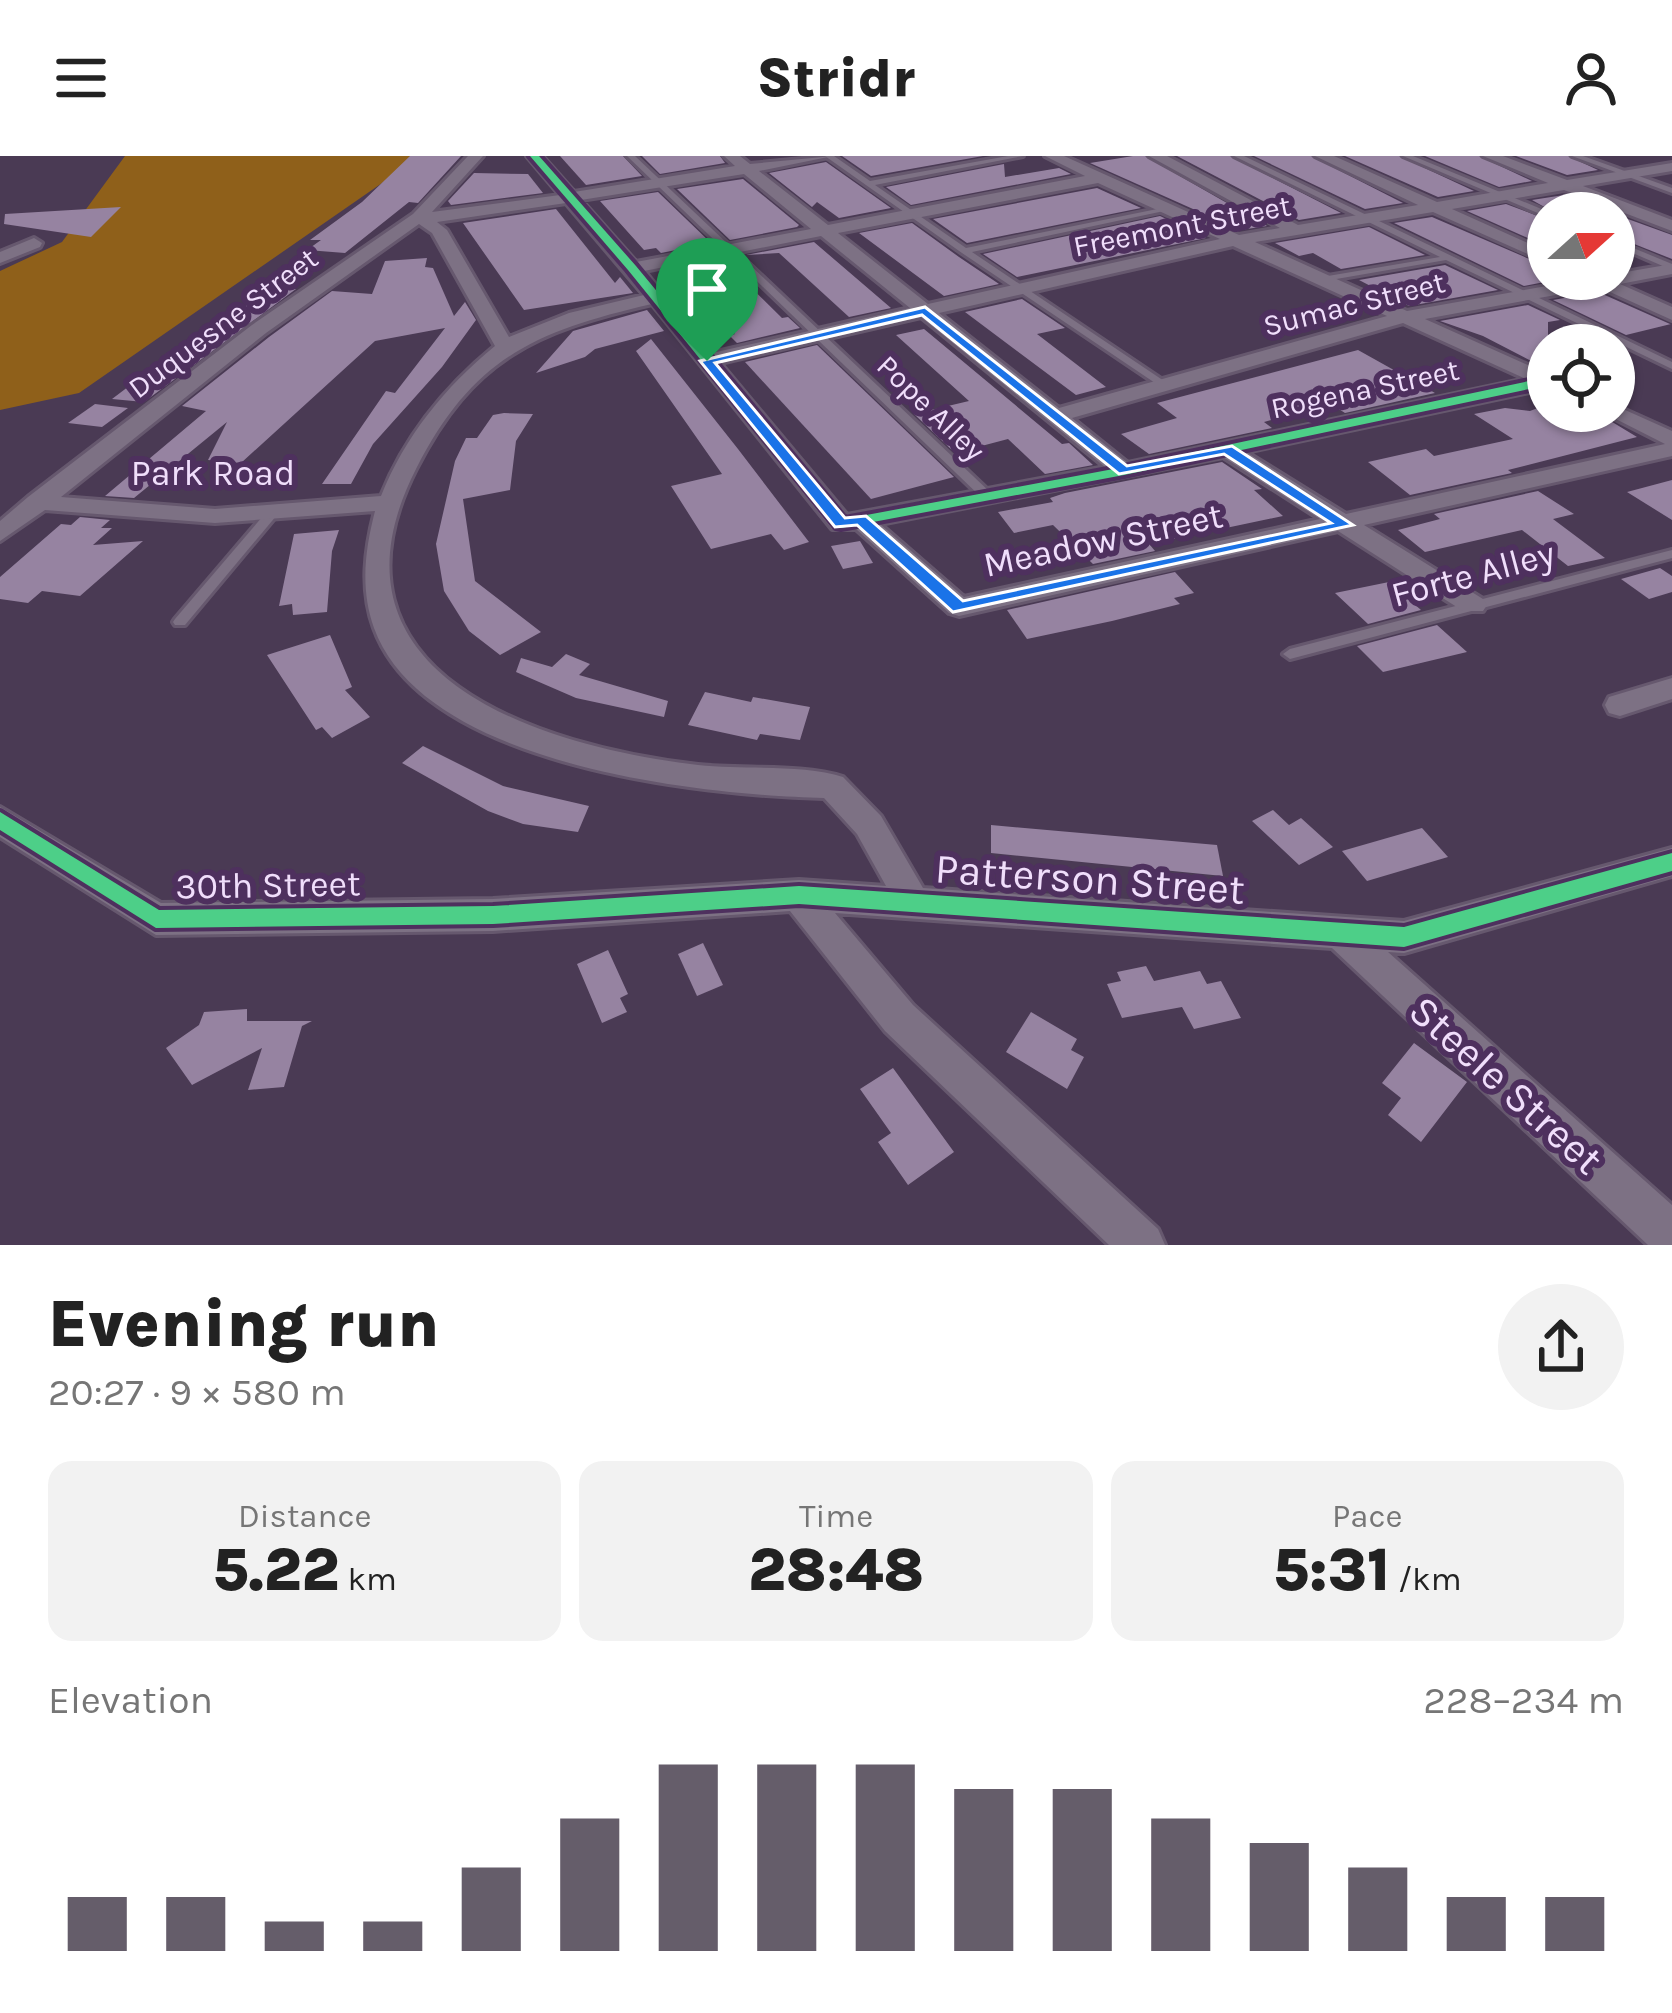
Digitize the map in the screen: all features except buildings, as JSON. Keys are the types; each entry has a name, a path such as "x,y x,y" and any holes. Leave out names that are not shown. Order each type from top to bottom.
{"street":[{"name":"Duquesne Street","path":"0,533 259,328 419,217 476,156"},
{"path":"534,156 850,521"},
{"path":"419,217 661,183 739,163 828,156"},
{"path":"1052,156 1403,317 1527,368"},
{"path":"1156,160 1198,156"},
{"path":"1322,156 1527,248"},
{"path":"1490,156 1672,226"},
{"path":"1658,156 1672,164"},
{"path":"1156,160 1301,233"},
{"path":"739,163 1124,471"},
{"name":"Freemont Street","path":"707,361 1233,241 1508,197 1672,164"},
{"path":"632,268 1127,167"},
{"path":"419,217 439,230 505,347"},
{"path":"0,238 34,243 0,258"},
{"name":"Sumac Street","path":"1635,275 1672,268"},
{"name":"Sumac Street","path":"1056,416 1403,317 1527,296"},
{"path":"1635,297 1672,314"},
{"path":"655,298 583,316 505,347 462,384 433,420 389,503 380,598 389,632 421,670 471,710 562,753 651,770 832,786 855,804 876,832 913,902"},
{"name":"Rogena Street","path":"850,521 1124,471 1527,378"},
{"path":"1635,422 1668,437"},
{"name":"Meadow Street","path":"850,521 959,608 1345,525 1668,437"},
{"path":"1226,449 1473,605"},
{"name":"Park Road","path":"37,502 159,514 389,503"},
{"path":"1620,705 1672,688"},
{"name":"30th Street","path":"0,820 156,919 493,915"},
{"name":"Patterson Street","path":"493,915 800,895 1404,937 1672,862"},
{"path":"800,895 899,1018 1142,1245"},
{"name":"Steele Street","path":"1341,933 1672,1236"}],"lane":[{"name":"Pope Alley","path":"632,156 988,496"},
{"path":"828,156 1165,385"},
{"path":"868,184 1019,156"},
{"path":"1238,156 1582,324"},
{"path":"1408,156 1527,205"},
{"path":"1576,156 1672,191"},
{"path":"965,251 1164,209"},
{"path":"1635,251 1672,268"},
{"path":"1322,280 1444,258"},
{"path":"1635,348 1672,366"},
{"path":"180,622 273,512"},
{"name":"Forte Alley","path":"1290,654 1672,554"}],"shaded area":[{"path":"125,156 421,156 79,393 0,410 0,271 62,242"}],"cycle path":[{"path":"534,156 841,524 1124,471 1527,385"},
{"path":"0,820 156,919 493,915 799,895 1404,937 1672,862"}],"route":[{"path":"925,311 1124,471 1226,449 1345,525 959,608 860,519 841,524 707,361 925,311"}]}
